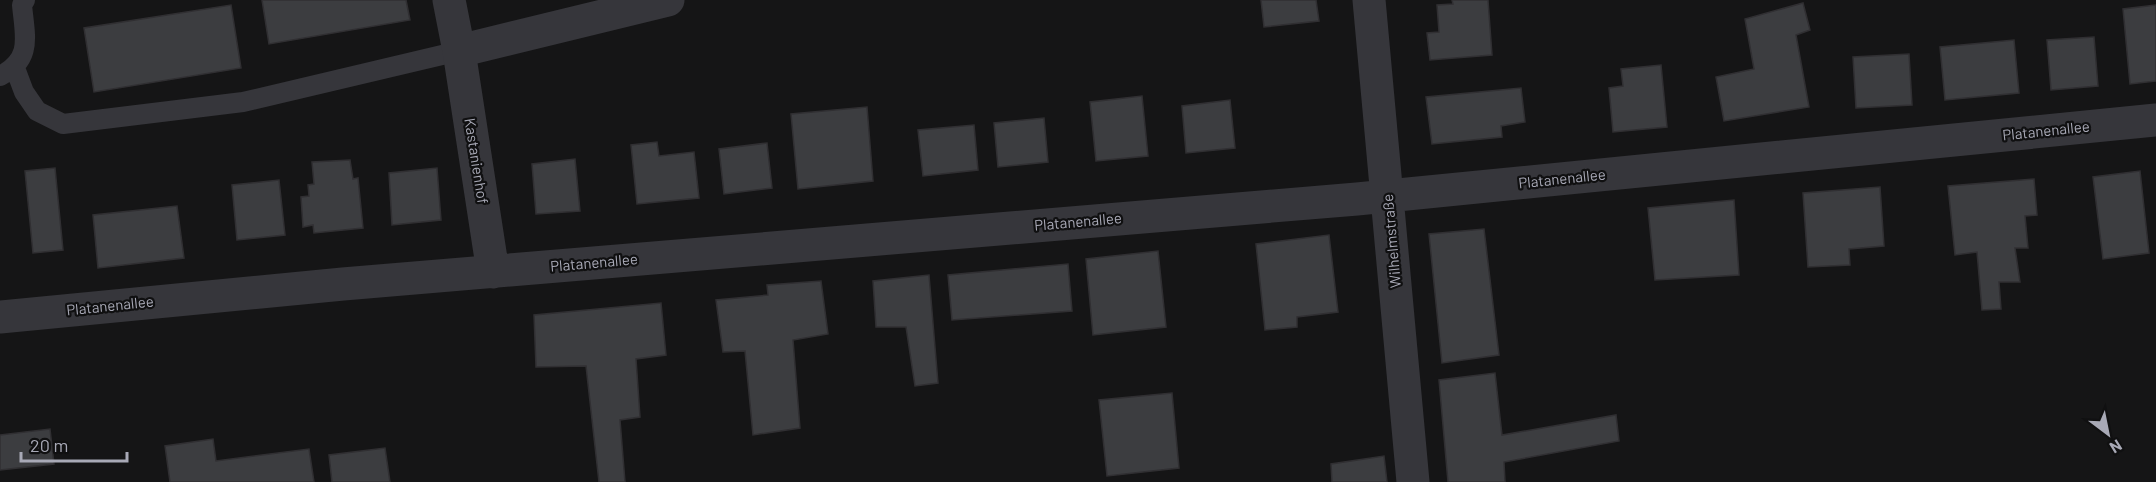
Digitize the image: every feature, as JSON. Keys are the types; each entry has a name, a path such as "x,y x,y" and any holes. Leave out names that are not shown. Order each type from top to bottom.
{"street":[{"name":"Kastanienhof","path":"449,0 459,51 492,272"},
{"path":"459,51 668,0"},
{"name":"Wilhelmstraße","path":"1369,0 1413,482"},
{"name":"Platanenallee","path":"0,317 331,285 1388,196 2156,120"}],"lane":[{"path":"26,0 22,5 26,45 7,72 38,111 63,124 243,102 459,51"}],"building":[{"path":"262,0 406,0 410,20 269,44"},
{"path":"1261,0 1316,0 1319,21 1264,27"},
{"path":"1452,0 1488,0 1492,55 1430,60 1427,33 1439,32 1437,5 1453,4"},
{"path":"1803,3 1810,30 1796,35 1809,107 1724,121 1716,77 1754,69 1745,19"},
{"path":"231,5 241,68 94,92 84,28"},
{"path":"2156,5 2156,81 2130,84 2123,9"},
{"path":"2094,37 2098,86 2051,90 2047,40"},
{"path":"2014,40 2019,93 1945,100 1940,47"},
{"path":"1909,54 1912,105 1856,108 1853,57"},
{"path":"1661,65 1667,127 1613,132 1609,88 1623,86 1621,69"},
{"path":"1521,88 1525,122 1501,126 1502,137 1432,144 1426,97"},
{"path":"1142,96 1148,156 1096,161 1090,102"},
{"path":"1230,100 1235,148 1186,153 1182,106"},
{"path":"867,107 873,181 798,189 791,114"},
{"path":"1044,118 1048,162 998,167 994,123"},
{"path":"974,125 978,170 923,176 918,130"},
{"path":"657,142 659,156 694,152 699,198 637,204 631,145"},
{"path":"767,143 772,188 724,194 719,149"},
{"path":"575,159 580,211 536,214 532,164"},
{"path":"350,160 353,179 358,178 363,228 314,233 313,225 303,227 301,197 309,196 308,185 314,184 312,162"},
{"path":"55,168 63,250 33,253 25,171"},
{"path":"437,168 441,220 392,225 389,173"},
{"path":"2140,171 2149,253 2103,259 2093,177"},
{"path":"2034,179 2037,215 2025,216 2028,248 2015,248 2020,282 1999,282 2001,309 1982,310 1977,252 1955,255 1948,186"},
{"path":"279,180 285,235 237,240 232,185"},
{"path":"1880,187 1884,246 1849,249 1850,265 1808,267 1803,193"},
{"path":"1734,200 1739,275 1655,280 1648,208"},
{"path":"177,206 184,258 98,268 93,215"},
{"path":"1484,229 1499,355 1442,363 1429,234"},
{"path":"1329,235 1338,312 1297,317 1297,327 1265,330 1256,244"},
{"path":"1158,251 1166,327 1093,335 1086,259"},
{"path":"1068,264 1072,311 952,320 948,275"},
{"path":"929,275 938,383 915,386 906,327 876,327 873,281"},
{"path":"821,281 828,334 793,340 800,428 753,435 745,351 723,352 716,300 768,295 767,285"},
{"path":"661,303 666,355 636,359 640,417 620,420 625,482 599,482 586,366 536,367 534,315"},
{"path":"1495,373 1502,435 1616,415 1619,441 1504,462 1505,482 1448,482 1439,380"},
{"path":"1172,393 1179,468 1107,476 1099,400"},
{"path":"50,429 54,464 0,470 0,435"},
{"path":"213,439 216,461 309,449 314,482 170,482 165,446"},
{"path":"385,448 390,482 332,482 329,455"},
{"path":"1384,456 1387,482 1332,482 1331,464"}]}
